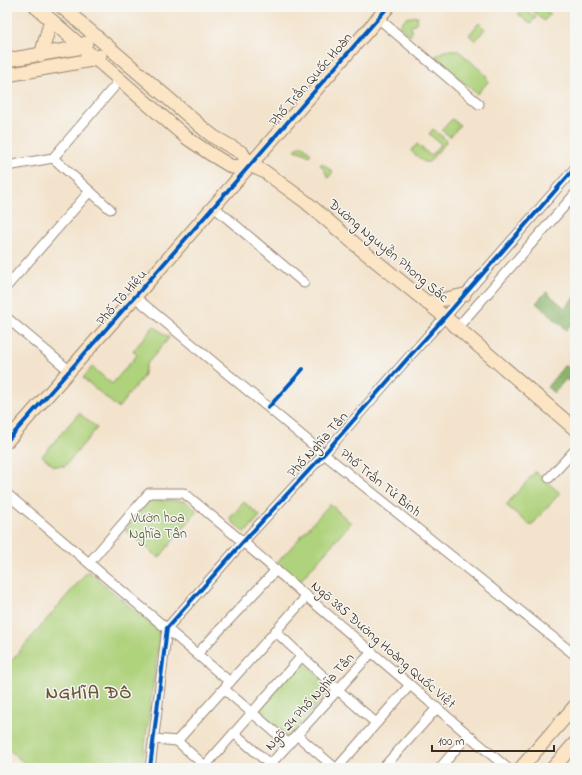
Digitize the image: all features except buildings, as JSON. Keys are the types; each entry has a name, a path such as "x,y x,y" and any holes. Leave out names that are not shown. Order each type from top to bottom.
{"main road":[{"path":"36,7 199,147 232,167 250,165"},
{"name":"Đường Nguyễn Phong Sắc","path":"62,7 214,137 242,153 250,165 264,172 306,202 362,250 446,317 575,429"},
{"name":"Phố Trần Quốc Hoàn","path":"250,165 388,7"},
{"path":"40,55 51,20"},
{"path":"7,60 83,47 94,34"},
{"path":"7,75 97,59 108,47"},
{"path":"199,147 210,133"},
{"name":"Phố Tô Hiệu","path":"9,436 70,371 135,298 250,165"},
{"path":"427,303 464,296"},
{"path":"521,768 575,706"},
{"path":"553,768 575,743"}],"street":[{"path":"378,18 479,104"},
{"path":"8,167 53,158 120,80"},
{"path":"53,158 110,209"},
{"name":"Phố Nghĩa Tân","path":"167,628 446,317 575,168"},
{"path":"7,286 90,191"},
{"path":"457,328 575,194"},
{"path":"214,207 304,283"},
{"name":"Phố Trần Tử Bình","path":"135,298 324,454 575,655"},
{"path":"7,318 70,371"},
{"path":"549,478 575,450"},
{"name":"Ngõ 385 Đường Hoàng Quốc Việt","path":"89,563 149,493 184,493 307,596 507,768"},
{"path":"7,494 230,682"},
{"path":"197,654 276,570"},
{"path":"177,741 307,596"},
{"path":"150,768 167,628"},
{"path":"275,631 376,723"},
{"name":"Ngõ 24 Phố Nghĩa Tân","path":"270,767 372,652"},
{"path":"154,739 177,741 205,766 302,656"},
{"path":"297,735 336,768 410,685"},
{"path":"224,689 289,744"},
{"path":"383,768 437,708"},
{"path":"234,733 270,767"},
{"path":"440,768 468,735"}],"green space":[{"path":"536,7 541,7 550,14 544,21 533,11"},
{"path":"524,8 536,18 530,24 518,14"},
{"path":"418,16 416,23 411,26 412,31 410,36 399,26 406,18"},
{"path":"479,23 485,29 475,41 469,35"},
{"path":"450,50 459,51 486,75 488,82 477,94 434,57 442,52"},
{"path":"452,119 460,125 450,137 442,130"},
{"path":"433,129 445,139 446,142 429,162 424,162 411,151 417,144 431,156 441,144 429,134"},
{"path":"301,144 311,153 309,156 295,150"},
{"path":"322,163 333,172 328,178 324,169 320,165"},
{"path":"546,292 565,308 575,296 575,321 567,330 536,303"},
{"path":"154,326 169,338 146,365 143,377 118,408 83,378 92,367 112,384 137,355 133,351"},
{"path":"565,365 575,373 575,387 566,379 554,393 547,387"},
{"path":"79,413 97,428 65,466 54,466 42,456"},
{"path":"535,472 560,493 531,526 506,505"},
{"name":"Vườn hoa Nghĩa Tân","path":"151,499 185,501 197,511 159,558 125,530"},
{"path":"244,502 260,516 245,533 229,519"},
{"path":"330,504 351,523 299,582 277,563"},
{"path":"88,571 160,632 142,768 30,768 7,748 7,666"},
{"path":"302,661 332,688 288,738 258,711"}],"cycle path":[{"path":"7,441 388,7"},
{"path":"150,768 167,628 324,454 575,168"},
{"path":"268,408 303,369"}],"district":[{"name":"NGHĨA ĐÔ","path":"89,692"}]}
